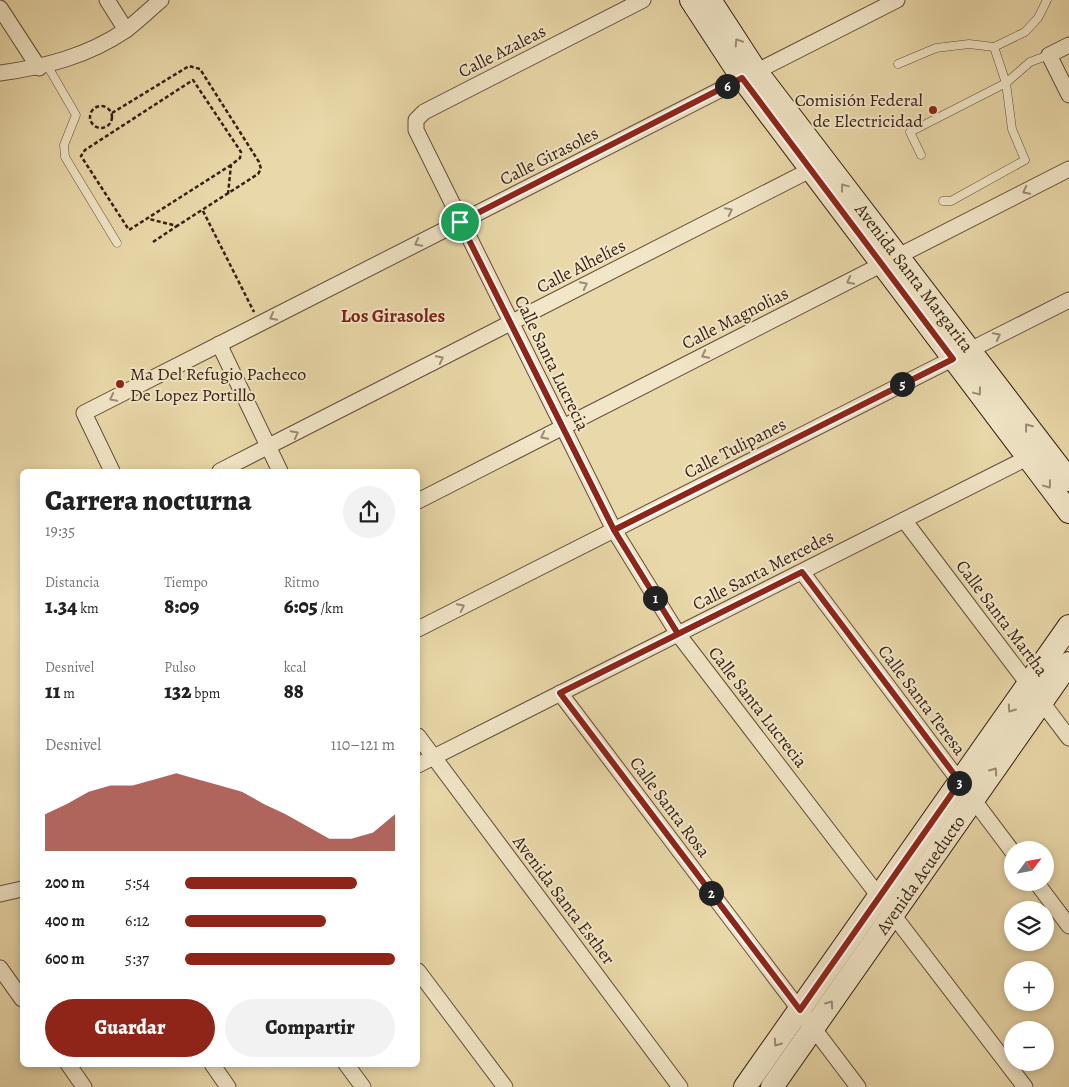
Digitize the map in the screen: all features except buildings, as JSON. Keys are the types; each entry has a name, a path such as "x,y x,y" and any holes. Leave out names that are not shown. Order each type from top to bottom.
{"main road":[{"name":"Avenida Santa Margarita","path":"691,0 1036,453 1069,512"},
{"name":"Avenida Santa Margarita","path":"710,0 749,75"},
{"name":"Avenida Santa Margarita","path":"1036,453 1069,480"},
{"name":"Avenida Acueducto","path":"746,1087 1069,626"},
{"name":"Avenida Acueducto","path":"772,1087 1069,663"}],"street":[{"path":"107,0 126,30"},
{"path":"0,73 43,67 82,54 126,30 161,0"},
{"name":"Calle Azaleas","path":"416,130 416,120 424,112 643,0"},
{"name":"Calle Girasoles","path":"111,469 84,413 897,0"},
{"path":"0,8 43,67"},
{"path":"1069,45 1049,56 1069,95"},
{"name":"Calle Santa Lucrecia","path":"416,130 614,530 678,634 894,913 1024,1087"},
{"name":"Calle Alhelíes","path":"224,469 818,166"},
{"name":"Calle Magnolias","path":"420,499 1069,169"},
{"name":"Calle Tulipanes","path":"420,628 1069,300"},
{"path":"219,344 279,469"},
{"name":"Calle Santa Mercedes","path":"420,764 1036,453"},
{"name":"Calle Santa Martha","path":"904,520 1069,738"},
{"name":"Calle Santa Teresa","path":"802,572 1005,841"},
{"name":"Calle Santa Rosa","path":"560,693 858,1087"},
{"name":"Avenida Santa Esther","path":"420,739 680,1087"},
{"path":"0,894 20,889"},
{"path":"1043,891 1069,926"},
{"path":"0,968 20,996"},
{"path":"420,974 505,1087"},
{"path":"70,1067 84,1087"},
{"path":"214,1067 228,1087"},
{"path":"348,1067 363,1087"}],"lane":[{"path":"898,64 936,48 969,44 994,47 1024,32 1038,18 1047,0"},
{"path":"942,202 952,201 1025,160 1012,129 1006,83 994,47"},
{"path":"921,154 910,132 1006,83 1030,62 1049,56"},
{"path":"43,67 76,115 64,145 65,157 117,243"}],"path":[{"path":"112,113 189,66 200,70 259,162 261,169 228,194 153,242"},
{"path":"190,80 196,83 241,152 240,158 231,165 133,230 127,229 81,156 82,152 190,80"},
{"path":"96,107 108,108 112,113 112,120 107,126 101,128 94,125 90,119 91,112 96,107"},
{"path":"228,194 231,165"},
{"path":"203,211 259,324"},
{"path":"150,219 177,226"}],"place":[{"name":"Comisión Federal de Electricidad","path":"933,110"},
{"name":"Ma Del Refugio Pacheco De Lopez Portillo","path":"120,384"}],"district":[{"name":"Los Girasoles","path":"393,316"}],"route":[{"path":"460,222 614,530 641,578 678,634 560,693 800,1010 960,782 802,572 678,634 641,578 614,530 953,359 742,78 460,222"}]}
